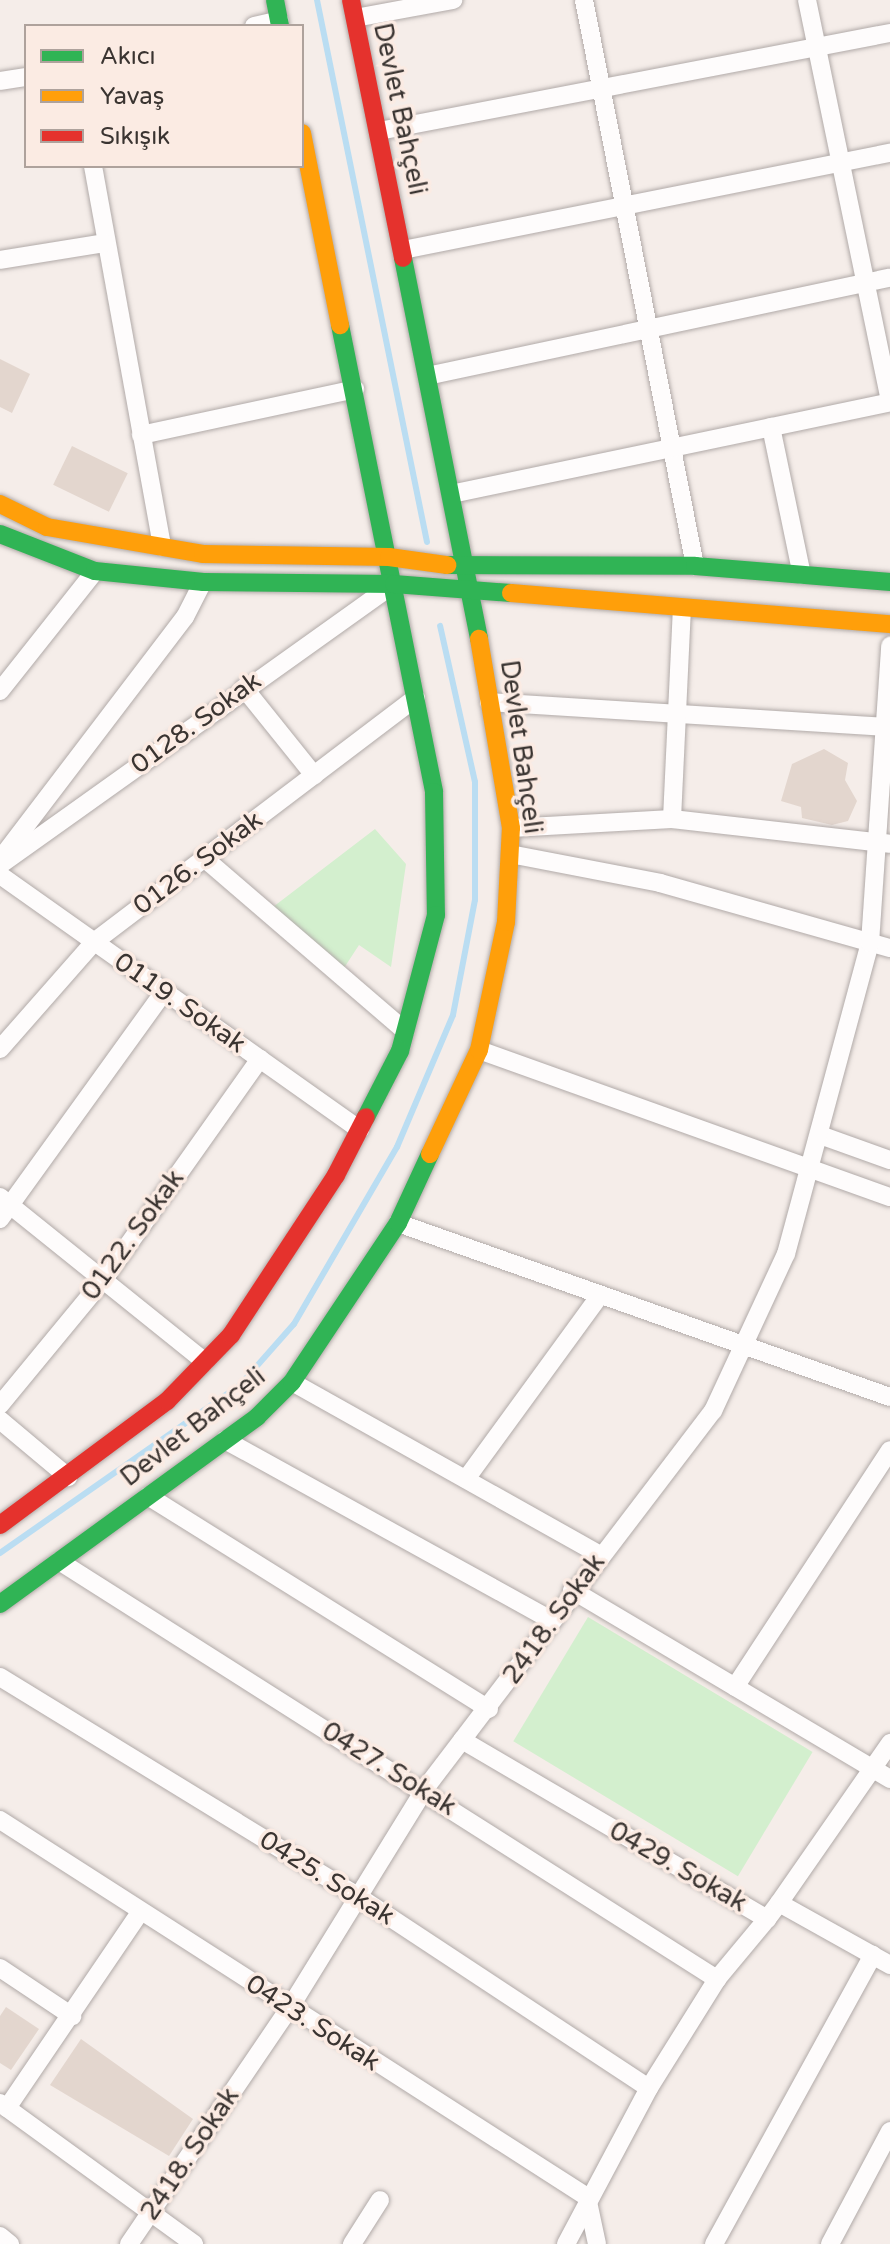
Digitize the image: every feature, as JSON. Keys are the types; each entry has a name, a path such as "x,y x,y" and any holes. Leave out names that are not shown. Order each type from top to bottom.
{"street":[{"path":"275,0 279,23"},
{"path":"353,9 453,0"},
{"path":"584,0 695,566"},
{"path":"451,494 890,402 807,0"},
{"name":"Devlet Bahçeli","path":"0,1604 225,1440 292,1382 398,1223 479,1050 506,922 511,828 466,568 353,9"},
{"path":"379,131 890,33"},
{"path":"0,81 24,77"},
{"name":"Devlet Bahçeli","path":"0,1525 167,1401 231,1335 360,1130 405,1031 436,915 434,792 304,143"},
{"path":"403,250 626,210 890,153"},
{"path":"93,168 162,547"},
{"path":"0,260 105,243"},
{"path":"427,376 890,278"},
{"path":"141,435 355,389"},
{"path":"771,427 802,575"},
{"path":"0,504 47,527 203,554 389,557 466,568 695,566 890,582"},
{"path":"0,534 95,571 203,582 394,584 890,624"},
{"path":"0,691 95,571"},
{"path":"0,862 185,617 203,582"},
{"name":"0128. Sokak","path":"0,862 394,584"},
{"path":"672,819 680,710 682,609"},
{"name":"2418. Sokak","path":"129,2244 289,2009 424,1790 489,1709 549,1619 713,1411 744,1346 786,1254 870,943 882,843 890,646"},
{"path":"244,688 314,775"},
{"name":"0126. Sokak","path":"0,1049 94,942 416,698"},
{"path":"489,702 680,710 887,727"},
{"path":"511,828 672,819 882,843"},
{"path":"510,854 660,883 890,948"},
{"path":"204,858 405,1031"},
{"name":"0119. Sokak","path":"0,875 360,1130"},
{"path":"164,992 4,1207 104,1279 205,1362"},
{"path":"479,1050 890,1197"},
{"name":"0122. Sokak","path":"0,1405 104,1279 260,1059"},
{"path":"820,1135 890,1160"},
{"path":"398,1223 890,1397"},
{"path":"466,1479 600,1295"},
{"path":"292,1382 600,1555"},
{"path":"0,1420 68,1477"},
{"path":"225,1440 549,1619"},
{"path":"735,1687 890,1450"},
{"path":"148,1496 489,1709"},
{"name":"0427. Sokak","path":"59,1561 424,1790 717,1979"},
{"path":"572,1590 890,1779"},
{"name":"0425. Sokak","path":"0,1677 359,1897 649,2088"},
{"name":"0429. Sokak","path":"462,1740 767,1919 779,1903 882,1960"},
{"path":"779,1903 870,1767 890,1743"},
{"name":"0423. Sokak","path":"0,1820 289,2009 587,2197"},
{"path":"140,1912 72,2016 4,2105 194,2244"},
{"path":"566,2244 587,2197 649,2088 717,1979 767,1919"},
{"path":"714,2244 882,1960"},
{"path":"0,1968 72,2016"},
{"path":"830,2244 890,2131"},
{"path":"587,2197 597,2244"},
{"path":"352,2244 380,2200"},
{"path":"0,2236 10,2244"}],"green space":[{"path":"375,829 406,864 391,967 359,945 344,968 273,907"},
{"path":"588,1617 813,1752 738,1876 513,1741"}],"building":[{"path":"0,359 30,374 12,413 0,407"},
{"path":"72,446 128,473 109,512 53,485"},
{"path":"824,749 848,763 845,780 857,801 848,821 832,825 802,818 801,807 781,801 792,764"},
{"path":"6,2007 39,2029 11,2070 0,2063 0,2016"},
{"path":"81,2039 193,2119 169,2156 50,2085"}],"waterway":[{"path":"317,0 427,542"},
{"path":"0,1553 240,1385 294,1324 397,1147 453,1015 475,900 475,782 440,626"}],"traffic: fast":[{"path":"275,0 280,24"},
{"path":"403,258 479,639"},
{"path":"340,325 434,792 436,915 400,1051 366,1117"},
{"path":"0,534 95,571 203,582 394,584 511,593"},
{"path":"447,565 695,566 890,582"},
{"path":"0,1604 257,1417 292,1382 398,1223 430,1154"}],"traffic: slow":[{"path":"304,143 340,325"},
{"path":"0,504 47,527 203,554 389,557 447,565"},
{"path":"511,593 890,624"},
{"path":"430,1154 479,1050 506,922 511,828 479,639"}],"traffic: jam":[{"path":"351,0 403,258"},
{"path":"0,1525 167,1401 231,1335 336,1175 366,1117"}]}
